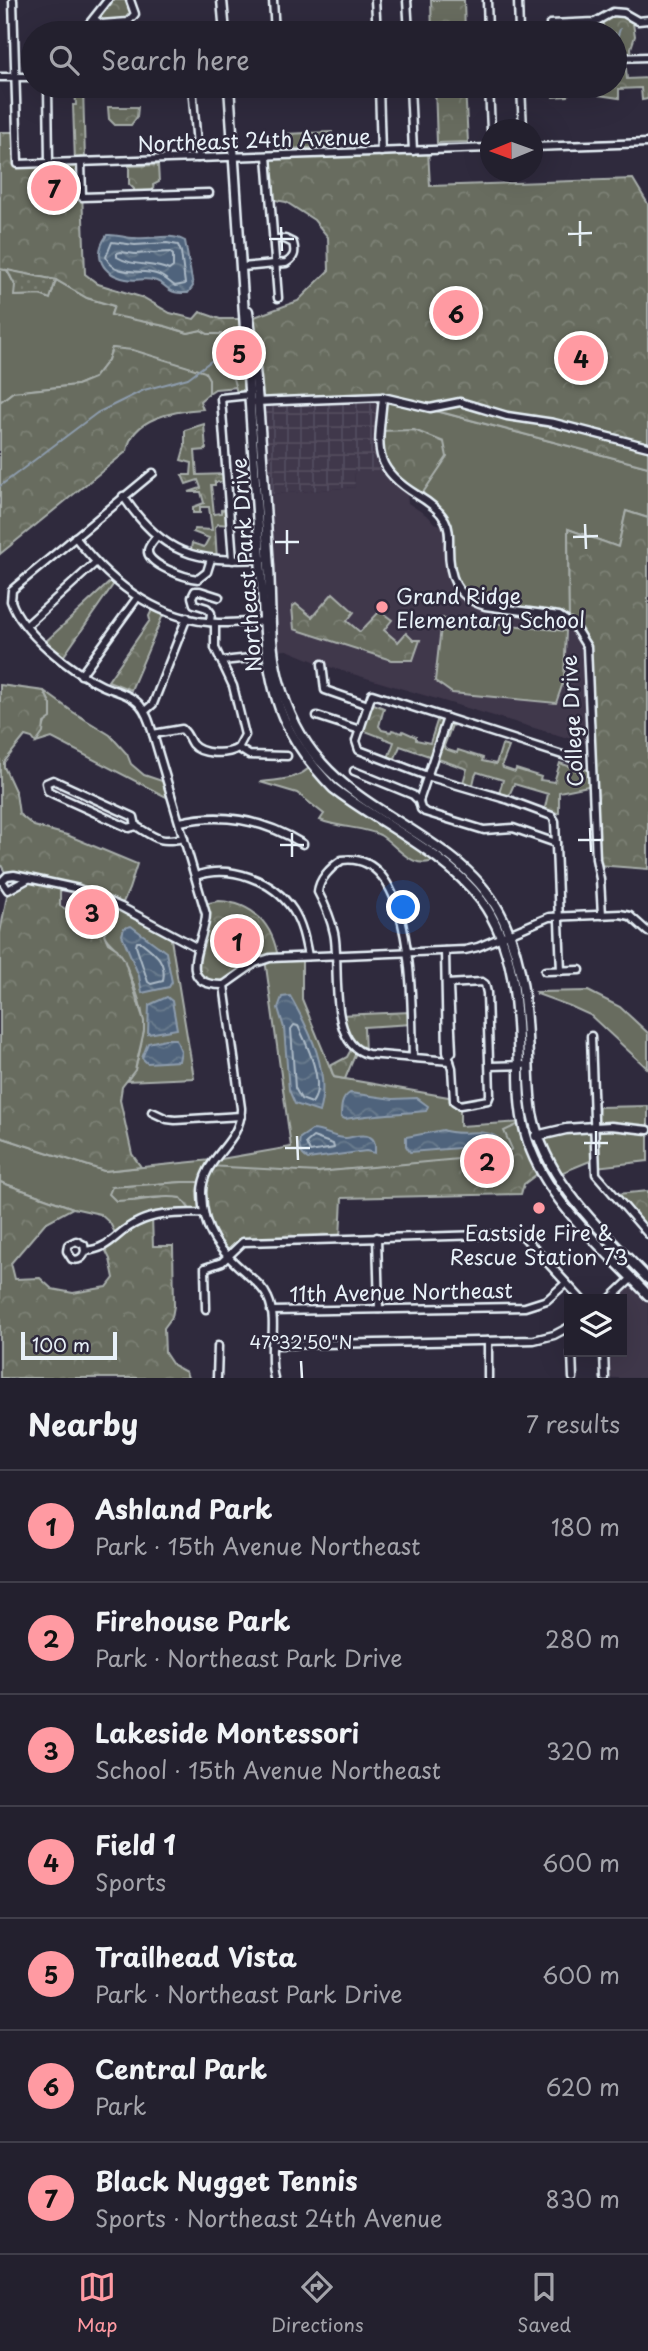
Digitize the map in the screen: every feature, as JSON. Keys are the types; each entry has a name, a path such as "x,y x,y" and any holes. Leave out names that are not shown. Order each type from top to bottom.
{"street":[{"path":"96,21 93,19 108,0"},
{"path":"129,21 135,14 130,0"},
{"path":"222,0 224,21"},
{"path":"273,0 274,21"},
{"path":"375,0 376,21"},
{"path":"407,0 408,21"},
{"path":"487,0 488,21"},
{"path":"518,0 519,21"},
{"path":"14,2 16,77"},
{"path":"597,21 613,12 625,13 638,21 648,20"},
{"path":"627,58 648,57"},
{"path":"0,77 21,77"},
{"name":"Northeast 24th Avenue","path":"16,77 18,164 480,148"},
{"path":"48,98 49,163"},
{"path":"193,98 198,158"},
{"name":"Northeast Park Drive","path":"230,98 268,621 282,692 299,730 313,752 345,786 453,858 486,893 502,917 514,981 519,1099 527,1139 541,1171 561,1202 648,1295"},
{"path":"379,98 381,152"},
{"path":"410,98 412,151"},
{"path":"490,98 490,119"},
{"path":"522,98 522,119"},
{"path":"543,147 648,143"},
{"path":"267,156 278,298"},
{"path":"80,162 82,197 209,193"},
{"path":"242,267 286,263 292,259 294,248 289,240 273,239"},
{"path":"233,560 221,398 252,400 383,397 425,408 460,402 507,416 554,424 648,447"},
{"name":"College Drive","path":"383,397 380,441 383,464 398,483 425,500 443,516 448,527 449,569 461,592 477,604 485,606 559,616 574,626 587,647 601,915"},
{"path":"153,473 12,590 12,605 53,653 81,675 135,700 145,711 196,876 206,921 196,947 194,963 198,976 210,984 224,985 261,960 473,949 538,920 558,916 630,916 648,932"},
{"path":"123,496 141,521 157,536 190,554 211,559 265,558"},
{"path":"157,536 148,549 148,554 155,562 173,572 198,579 207,572 211,559"},
{"path":"75,537 112,580 151,606 213,622 268,621"},
{"path":"27,625 95,563"},
{"path":"153,734 182,729 194,746 202,750 230,752 238,748 244,735 233,686 215,644 211,613 207,608 194,604 192,597 195,591 200,591 219,597"},
{"path":"81,675 137,598"},
{"path":"145,711 153,704 187,617"},
{"path":"222,661 260,657"},
{"path":"322,664 325,690 368,705"},
{"path":"561,971 555,821 548,813 428,776 359,750 356,745 372,694 575,759"},
{"path":"317,716 360,730"},
{"path":"447,718 419,806 425,812 473,827 489,831 513,828 556,842"},
{"path":"238,748 249,755 288,755"},
{"path":"354,771 413,795 419,801"},
{"path":"136,825 130,828 56,795 48,791 46,783 52,780 134,817 136,825 163,841 184,838"},
{"path":"180,822 198,818 232,817 250,820 285,833 303,844"},
{"path":"413,1057 408,952 393,895 379,874 360,860 342,860 333,865 318,886 318,892 334,932 339,1012 350,1042 357,1050 368,1054 413,1057 450,1058"},
{"path":"196,876 220,872 237,873 272,888 294,912 304,936 308,956"},
{"path":"28,879 79,890 108,901 196,947"},
{"name":"Northeast Park Drive","path":"505,935 519,961 525,996 530,1100 538,1135 550,1165 583,1211 648,1279"},
{"path":"445,951 447,1052 450,1058 454,1101 460,1105 485,1102 489,1098 490,1066 485,984 479,981 447,984"},
{"path":"545,971 580,970"},
{"path":"224,985 241,1116 233,1138 208,1166 202,1190 204,1213 212,1237 228,1257 265,1292 271,1311 274,1378"},
{"path":"591,1036 596,1174 648,1234"},
{"path":"490,1066 529,1065"},
{"path":"152,1112 167,1119 241,1116"},
{"path":"527,1139 566,1129 611,1126 648,1130"},
{"path":"85,1251 104,1247 129,1226 141,1220 165,1215 204,1213"},
{"path":"205,1268 216,1266 238,1245 249,1240 519,1234 576,1294"},
{"path":"377,1237 379,1309"},
{"path":"205,1257 206,1309"},
{"path":"615,1294 632,1278"},
{"name":"11th Avenue Northeast","path":"271,1311 534,1306 547,1300 566,1283"},
{"path":"271,1345 534,1340 564,1330"},
{"path":"488,1341 488,1378"},
{"path":"217,1378 218,1346"},
{"path":"572,1357 573,1378"},
{"path":"604,1357 605,1378"}],"shaded area":[{"path":"383,397 386,471 354,471 355,487 264,495 257,402"},
{"name":"Grand Ridge Elementary School","path":"354,471 386,471 410,491 407,494 408,503 434,523 442,525 446,522 546,612 569,621 587,647 591,745 326,666 287,650 274,651 264,495 355,487"},
{"path":"63,886 116,904 101,938 60,906"},
{"path":"632,1278 648,1295 648,1378 605,1378 604,1357 627,1357 627,1294 615,1294"}],"green space":[{"path":"108,0 130,0 134,9 131,20 94,19"},
{"path":"431,0 464,0 465,21 432,21"},
{"path":"608,13 632,17 635,36 631,48 632,58 627,58 627,21 603,21 603,17"},
{"path":"648,78 648,99 642,100 641,88 627,89 627,79"},
{"path":"76,98 83,98 85,161 75,162 73,105 76,105"},
{"path":"435,98 466,98 468,142 437,143"},
{"path":"108,107 138,107 137,117 131,125 115,125 109,119"},
{"path":"0,132 17,132 18,164 81,162 85,274 98,284 144,298 170,313 194,319 200,312 220,319 243,319 249,395 238,396 230,368 233,346 221,334 208,334 201,330 188,333 111,315 114,306 87,298 56,280 0,269"},
{"path":"332,132 332,147 285,149 284,134"},
{"path":"428,150 430,186 633,179 648,204 648,467 384,397 257,402 249,319 298,301 329,270 328,237 314,220 286,202 270,199 267,156"},
{"path":"158,165 159,182 153,185 154,194 134,195 134,189 129,184 129,166"},
{"path":"0,269 7,270 15,285 15,296 40,295 50,298 56,280 87,298 114,306 111,314 188,333 201,330 208,334 221,334 233,346 230,368 237,387 215,389 209,393 209,379 204,372 133,351 112,348 108,360 94,378 77,385 13,392 0,402"},
{"path":"7,270 56,280 50,299 40,295 14,296 15,285"},
{"path":"112,348 133,350 205,372 209,379 209,393 200,401 203,409 168,414 146,423 137,430 127,451 0,554 0,402 13,392 77,385 94,378 108,360"},
{"path":"383,397 648,467 648,518 626,511 618,547 568,529 569,621 477,604 455,585 448,527 425,500 380,431"},
{"path":"204,424 206,450 195,451 197,475 227,474 227,483 215,482 215,485 211,485 214,514 229,509 230,525 218,524 215,527 217,560 190,554 192,543 204,547 209,538 193,532 195,529 212,530 209,507 200,507 200,513 193,513 193,507 204,503 201,492 189,492 201,488 198,480 186,484 182,475 191,475 192,463 181,460 185,446 185,430"},
{"path":"414,430 444,442 447,457 420,497 383,464 380,431"},
{"path":"626,511 648,518 648,869 597,865 593,785 559,792 559,813 544,812 548,794 514,784 507,800 498,797 503,780 477,772 472,789 462,786 467,769 400,746 393,763 387,761 394,742 360,729 369,702 384,708 379,726 382,730 403,731 416,737 416,740 430,743 439,715 454,720 445,749 457,753 458,750 496,764 502,745 509,747 503,768 541,777 540,780 554,782 560,763 575,770 592,769 587,647 569,621 568,529 618,547"},
{"path":"112,580 115,582 61,660 43,644"},
{"path":"333,593 354,612 347,621 360,632 380,611 392,620 384,630 398,642 406,633 413,640 420,640 413,660 391,660 294,629 292,607 296,604 312,617"},
{"path":"152,610 163,615 131,690 108,681 150,620"},
{"path":"442,618 566,631 564,680 556,703 452,693 435,681"},
{"path":"0,685 44,691 51,705 51,718 44,723 43,733 36,743 25,736 4,762 16,793 19,814 34,826 67,835 137,864 121,907 63,886 60,906 71,912 87,928 90,921 106,929 104,934 108,943 117,949 124,959 144,1021 135,1070 122,1087 120,1100 132,1154 141,1167 104,1171 0,1137 0,933 8,890 27,879 7,876 0,863"},
{"path":"44,691 110,735 127,754 131,764 144,775 168,783 174,801 52,738 36,743 51,705"},
{"path":"312,765 333,788 437,859 420,863 406,856 380,835 320,820 324,814 297,793 260,782 295,776"},
{"path":"219,901 242,906 260,918 272,935 278,958 261,960 224,985 202,980 194,963 203,931 203,904"},
{"path":"116,904 170,933 194,1078 127,1081 139,1053 143,1017 123,959 103,934"},
{"path":"302,957 302,999 334,1077 454,1098 460,1105 460,1126 523,1122 512,1149 502,1155 482,1158 203,1182 112,1187 134,1201 170,1196 181,1198 189,1208 189,1214 152,1217 117,1237 110,1223 100,1214 73,1208 0,1182 0,1137 104,1171 221,1159 291,1147 265,959"},
{"path":"588,991 620,1007 648,1033 648,1069 590,1015 536,992"},
{"path":"411,1012 412,1024 364,1027 365,1053 357,1050 345,1079 334,1077 330,1066 347,1057 353,1046 339,1015"},
{"path":"648,1106 648,1161 596,1167 595,1159 556,1175 538,1135 597,1127 599,1107"},
{"path":"523,1122 541,1171 524,1184 521,1194 342,1198 340,1238 249,1240 228,1257 220,1249 204,1213 189,1214 189,1208 181,1198 116,1201 109,1194 112,1187 203,1182 208,1166 318,1172 502,1155 512,1149 504,1131"},
{"path":"0,1182 73,1208 45,1223 11,1263 15,1279 40,1278 52,1289 73,1293 107,1287 114,1278 104,1247 129,1226 152,1217 153,1246 173,1246 174,1306 172,1317 164,1328 165,1353 173,1365 186,1372 188,1378 0,1378"},
{"path":"648,1191 648,1228 617,1194"}],"water":[{"path":"107,235 131,238 173,237 185,241 193,286 188,293 180,293 153,280 126,279 111,273 105,268 100,257 100,250"},
{"path":"131,926 166,952 172,982 169,987 142,993 139,976 122,935 124,928"},
{"path":"290,996 311,1037 320,1067 322,1097 319,1112 295,1104 289,1090 284,1028 278,1008 282,997"},
{"path":"167,997 172,1001 177,1029 148,1034 149,1005"},
{"path":"176,1039 181,1051 179,1061 147,1063 142,1058 148,1043"},
{"path":"350,1093 393,1099 417,1098 428,1106 426,1111 345,1119 341,1117 341,1107 343,1100"},
{"path":"312,1130 341,1138 367,1136 374,1142 375,1153 366,1151 308,1159 301,1153 299,1142 300,1138"},
{"path":"443,1130 487,1133 500,1140 496,1145 410,1152 406,1146 406,1137"}],"waterway":[{"path":"0,486 97,413 144,390 188,378 215,358"}],"place":[{"name":"Black Nugget Tennis","path":"54,188"},
{"name":"Central Park","path":"456,313"},
{"name":"Trailhead Vista","path":"239,353"},
{"name":"Field 1","path":"581,358"},
{"name":"Grand Ridge Elementary School","path":"382,607"},
{"name":"Lakeside Montessori","path":"92,912"},
{"name":"Ashland Park","path":"237,941"},
{"name":"Firehouse Park","path":"487,1161"},
{"name":"Eastside Fire & Rescue Station 73","path":"539,1208"}]}
